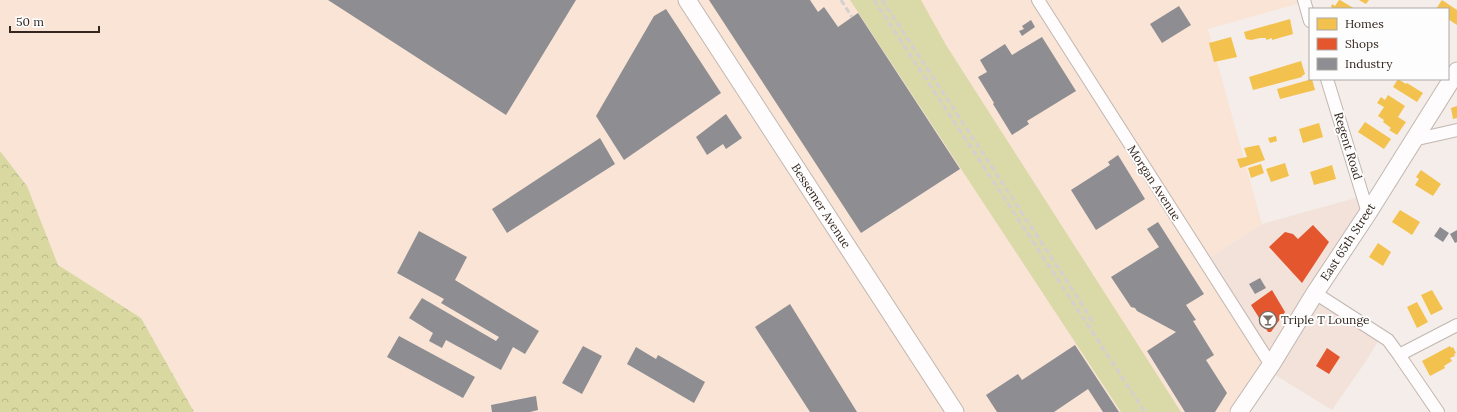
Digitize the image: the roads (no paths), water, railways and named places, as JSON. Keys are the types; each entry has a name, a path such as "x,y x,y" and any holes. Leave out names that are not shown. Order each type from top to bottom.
{"street":[{"name":"Bessemer Avenue","path":"687,0 955,412"},
{"name":"Morgan Avenue","path":"1038,0 1271,365"},
{"path":"1305,1 1309,17"},
{"name":"East 65th Street","path":"1239,412 1271,365 1315,293 1457,71"},
{"name":"Regent Road","path":"1328,80 1368,212"},
{"path":"1413,140 1457,130"},
{"path":"1315,293 1388,340 1438,412"},
{"path":"1399,355 1457,325"}],"railway":[{"path":"841,0 852,17"},
{"path":"874,0 1145,412"},
{"path":"882,0 1084,307 1094,325"}],"place":[{"name":"Triple T Lounge","path":"1268,320"}]}
